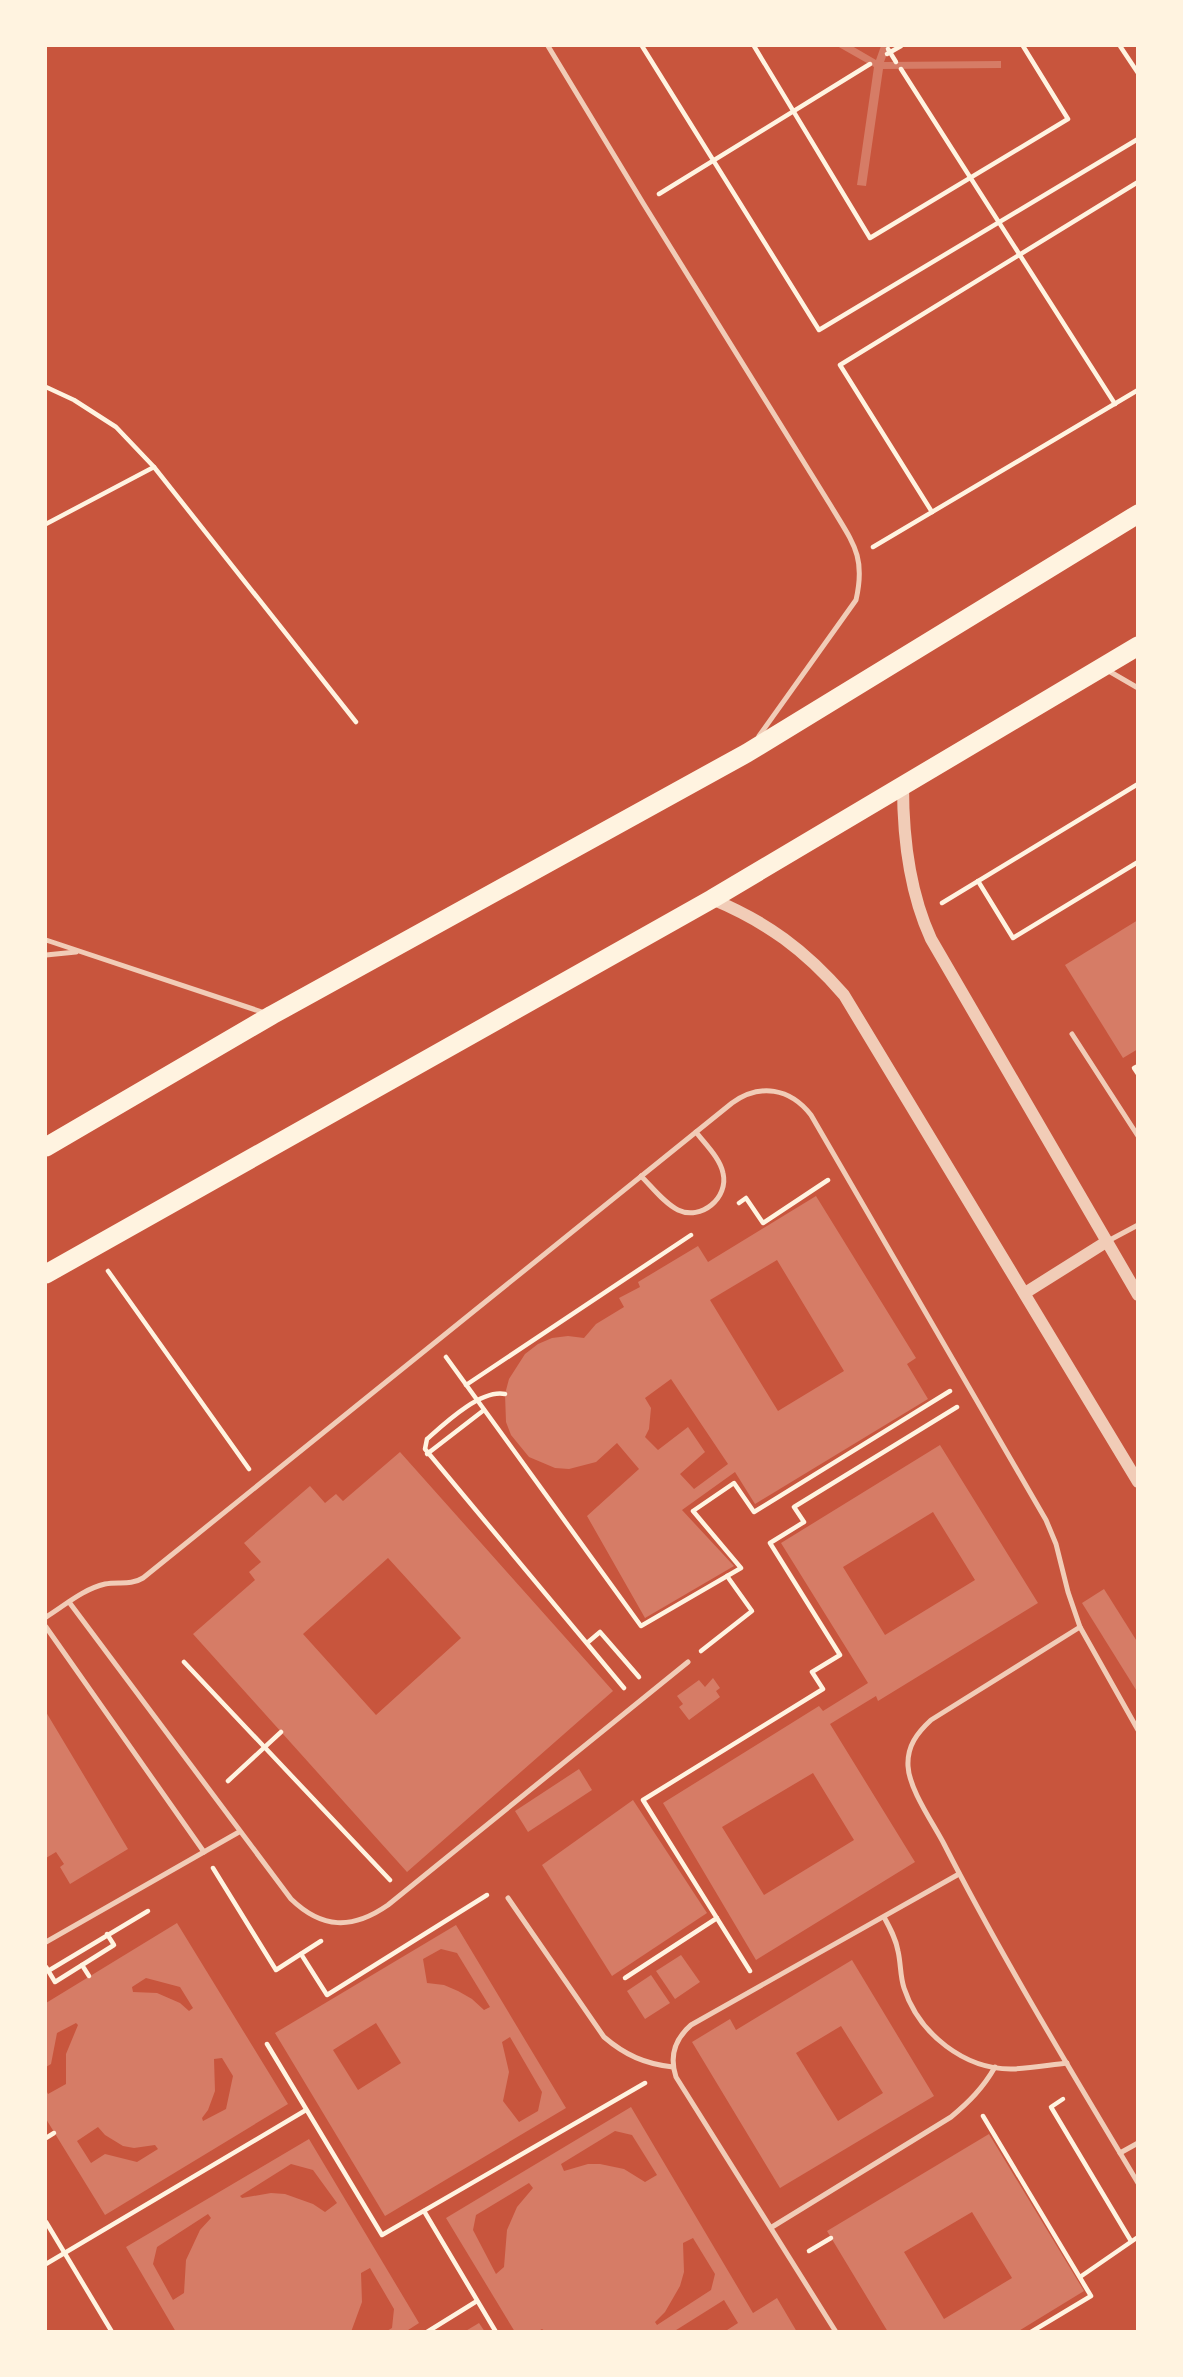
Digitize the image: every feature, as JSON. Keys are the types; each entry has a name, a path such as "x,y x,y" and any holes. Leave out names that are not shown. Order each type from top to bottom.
{"highway":[{"path":"46,1147 272,1015 747,753 1138,514"},
{"path":"46,1274 712,899 1138,646"}],"street":[{"path":"903,786 906,853 920,916 950,974 1138,1295"},
{"path":"712,899 737,909 785,937 806,954 845,995 1138,1482"},
{"path":"1025,1293 1106,1242"}],"lane":[{"path":"548,46 831,506 858,556 861,578 856,600 747,753"},
{"path":"1101,667 1138,688"},
{"path":"46,940 272,1015"},
{"path":"46,955 57,952 83,952"},
{"path":"1072,1034 1138,1136"},
{"path":"46,1617 95,1587 113,1583 130,1584 143,1578 742,1095 768,1090 781,1092 803,1105 967,1381 1046,1520 1056,1544 1080,1627 1138,1730"},
{"path":"641,1176 678,1210 698,1212 709,1208 722,1192 723,1170 696,1132"},
{"path":"1106,1242 1138,1225"},
{"path":"69,1602 290,1899 310,1916 337,1923 365,1919 387,1905 688,1662"},
{"path":"46,1627 204,1852"},
{"path":"1080,1627 931,1720 917,1733 909,1750 908,1768 914,1786 959,1874 1138,2183"},
{"path":"46,1942 239,1832"},
{"path":"836,2332 681,2085 673,2067 674,2049 684,2031 959,1874"},
{"path":"508,1898 604,2037 643,2062 673,2067"},
{"path":"884,1917 898,1951 904,1989 928,2029 951,2050 979,2064 1012,2069 1067,2063"},
{"path":"772,2227 928,2133 973,2099 995,2067"},
{"path":"1120,2153 1138,2143"}],"path":[{"path":"642,46 820,330 1138,139"},
{"path":"754,46 870,238 1068,119 1023,46"},
{"path":"896,62 888,52 901,46"},
{"path":"1120,46 1138,73"},
{"path":"668,188 870,65"},
{"path":"901,69 1115,404"},
{"path":"932,512 840,365 1138,182"},
{"path":"46,387 74,400 116,427 154,467 356,722"},
{"path":"858,556 1138,390"},
{"path":"46,524 154,467"},
{"path":"920,916 1138,784"},
{"path":"978,880 1013,938 1138,862"},
{"path":"1138,1066 1134,1068 1138,1073"},
{"path":"735,1205 746,1198 763,1223 844,1170"},
{"path":"466,1385 702,1228"},
{"path":"92,1249 260,1484"},
{"path":"435,1342 641,1626 741,1568 693,1511 734,1483 754,1512 967,1381"},
{"path":"505,1394 493,1393 477,1400 427,1439 425,1449 621,1685"},
{"path":"760,1986 643,1800 823,1689 812,1672 840,1655 771,1543 804,1522 794,1507 975,1396"},
{"path":"427,1454 484,1410"},
{"path":"688,1662 752,1611 727,1576"},
{"path":"587,1643 600,1632 652,1690"},
{"path":"184,1662 383,1873"},
{"path":"239,1771 281,1731"},
{"path":"204,1852 276,1970 312,1948"},
{"path":"203,1878 215,1871"},
{"path":"114,1945 55,1982 47,1969 156,1906"},
{"path":"301,1954 327,1994 463,1911"},
{"path":"625,1978 717,1918"},
{"path":"82,1965 89,1976"},
{"path":"267,2044 382,2235 673,2067"},
{"path":"1082,2088 1051,2107 1131,2241"},
{"path":"973,2099 1091,2296 1031,2332"},
{"path":"46,2264 306,2110"},
{"path":"46,2138 54,2133"},
{"path":"424,2211 496,2332"},
{"path":"46,2221 112,2332"},
{"path":"1080,2277 1138,2237"},
{"path":"820,2245 831,2238"},
{"path":"427,2332 477,2301"}],"building":[{"path":"837,46 852,46 876,60 881,46 890,46 884,62 1001,61 1001,68 883,69 866,186 857,185 874,67"},
{"path":"1138,920 1138,1049 1123,1058 1065,965"},
{"path":"816,1196 916,1358 907,1364 928,1399 755,1504 735,1472 682,1510 734,1566 645,1618 587,1516 639,1469 617,1443 596,1462 569,1469 555,1468 529,1457 511,1435 506,1422 505,1394 509,1379 525,1354 538,1344 552,1338 584,1338 596,1324 624,1307 619,1298 640,1287 638,1282 698,1246 708,1262","holes":["777,1260 844,1371 778,1411 710,1300","671,1379 728,1464 694,1489 680,1474 705,1452 688,1427 658,1450 645,1437 649,1429 651,1408 645,1398"]},
{"path":"940,1445 1038,1603 878,1701 876,1696 830,1724 915,1862 756,1960 663,1803 819,1706 823,1711 868,1683 781,1543","holes":["933,1512 975,1580 885,1635 843,1567","813,1773 854,1840 764,1895 722,1827"]},
{"path":"400,1452 613,1691 407,1872 193,1634 255,1580 249,1572 261,1562 244,1543 310,1486 325,1503 336,1494 343,1501","holes":["388,1558 461,1638 376,1715 303,1634"]},
{"path":"1104,1589 1138,1643 1138,1693 1082,1603"},
{"path":"713,1678 720,1688 716,1691 720,1697 689,1720 679,1707 683,1704 677,1696 699,1680 705,1687"},
{"path":"46,1712 128,1849 70,1884 60,1867 64,1864 56,1852 46,1858"},
{"path":"579,1769 592,1790 528,1832 515,1811"},
{"path":"633,1800 707,1913 612,1976 542,1865"},
{"path":"177,1923 288,2104 105,2215 46,2119 46,2090 48,2094 66,2084 66,2054 78,2025 76,2023 57,2033 51,2064 46,2067 46,2003","holes":["146,1978 180,1987 193,2008 189,2011 180,2003 157,1993 133,1992 132,1987","222,2058 233,2076 226,2109 203,2121 215,2091 214,2059","98,2127 105,2135 123,2146 134,2148 155,2145 158,2149 137,2162 105,2154 91,2163 77,2141"]},
{"path":"456,1925 566,2108 385,2216 275,2033","holes":["441,1949 457,1953 490,2007 484,2010 458,1991 444,1985 427,1983 423,1959","376,2023 401,2063 358,2090 333,2050","510,2037 542,2092 538,2111 519,2122 503,2101 509,2072 502,2042"]},
{"path":"681,1955 700,1982 675,1999 656,1971"},
{"path":"852,1960 934,2096 780,2188 692,2042 730,2019 736,2030","holes":["841,2026 883,2093 838,2121 796,2053"]},
{"path":"651,1975 670,2003 645,2019 627,1991"},
{"path":"631,2107 753,2313 777,2298 797,2332 724,2332 738,2323 724,2300 673,2332 546,2332 542,2329 537,2332 515,2332 446,2218","holes":["615,2131 632,2135 657,2175 645,2182 624,2169 600,2164 588,2164 564,2171 561,2164","529,2183 533,2188 517,2207 507,2230 504,2267 496,2274 473,2230 476,2215","693,2238 715,2274 711,2290 657,2325 655,2322 665,2312 680,2286 684,2272 683,2243"]},
{"path":"989,2134 1084,2291 1017,2332 888,2332 827,2231","holes":["972,2212 1012,2278 944,2319 904,2252"]},
{"path":"309,2139 419,2323 405,2332 385,2332 392,2328 394,2309 370,2268 361,2273 362,2302 351,2332 176,2332 126,2247","holes":["291,2164 313,2170 337,2203 325,2212 313,2204 285,2194 240,2196","208,2214 211,2218 200,2230 186,2260 184,2293 173,2300 153,2264 157,2247"]},
{"path":"479,2323 485,2332 464,2332"}]}
